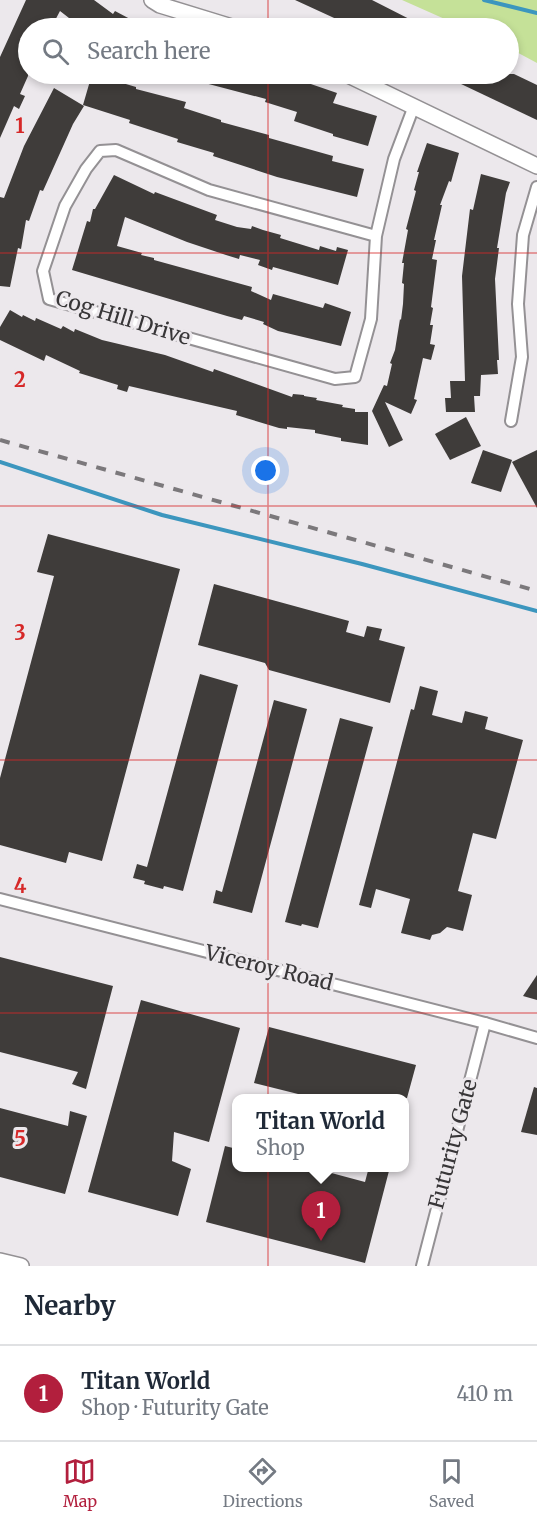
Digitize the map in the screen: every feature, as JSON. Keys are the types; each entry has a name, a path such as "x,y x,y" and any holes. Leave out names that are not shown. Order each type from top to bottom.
{"street":[{"path":"152,0 204,18"},
{"path":"367,84 537,166"},
{"name":"Cog Hill Drive","path":"376,236 209,190 116,150 100,151 86,169 65,206 43,271 49,299 335,379 355,377 371,319 376,236 394,159 414,106"},
{"path":"511,421 522,357 518,304 523,235 537,187"},
{"name":"Viceroy Road","path":"0,899 537,1038"},
{"name":"Futurity Gate","path":"422,1266 485,1023"},
{"path":"0,1261 21,1266"}],"green space":[{"path":"402,0 537,0 537,63 519,53 519,18 442,18"}],"building":[{"path":"26,0 94,0 113,14 115,11 128,18 69,18 60,11 56,18 18,18 18,84 24,84 20,94 25,96 19,109 14,106 0,138 0,57"},
{"path":"295,0 372,0 407,18 334,18"},
{"path":"519,76 537,85 537,120 461,84 519,84"},
{"path":"89,84 126,84 136,89 186,102 184,108 221,120 221,122 333,156 332,161 364,169 357,197 277,177 213,156 214,153 177,142 178,139 129,123 130,120 83,105"},
{"path":"209,84 311,84 337,93 333,103 377,116 368,146 294,121 297,112 265,102 266,99"},
{"path":"54,88 84,106 73,124 43,191 40,190 29,221 26,220 21,249 18,248 10,287 0,286 0,197 4,198 24,146"},
{"path":"427,143 459,153 451,182 449,181 440,205 442,205 434,240 436,240 432,259 437,260 431,307 433,308 430,325 433,325 430,344 435,345 431,360 423,358 414,399 417,400 411,414 385,402 403,440 389,447 372,411 384,385 387,386 392,364 390,363 395,350 403,304 404,263 402,263 408,230 406,229 416,191 414,190 419,172 417,172"},
{"path":"481,174 510,182 497,248 499,248 495,279 498,374 481,375 480,396 474,396 475,412 446,412 445,398 451,398 450,381 465,381 462,276 470,209 473,210"},
{"path":"114,175 154,194 155,192 217,215 215,220 237,227 251,229 252,226 281,235 280,238 319,250 320,246 336,251 337,247 348,250 338,285 273,267 272,270 258,265 260,260 240,255 239,259 226,255 125,217 117,246 142,253 141,255 154,258 154,260 252,287 251,291 271,300 273,294 323,308 325,303 351,312 341,346 278,331 263,324 264,322 244,316 242,320 227,316 72,270 87,221 90,222 93,209"},
{"path":"10,310 22,317 23,315 35,321 36,318 61,329 63,326 74,332 75,329 102,340 165,355 213,372 214,369 292,397 293,394 304,395 355,409 355,412 368,412 368,445 341,441 341,438 315,433 315,430 279,428 236,415 237,411 129,386 127,392 117,389 118,385 79,373 80,371 46,355 44,361 0,340 0,327"},
{"path":"466,417 481,446 450,460 435,434"},
{"path":"483,450 512,460 501,492 471,483"},
{"path":"537,450 537,508 512,462"},
{"path":"48,534 180,569 102,861 69,852 66,863 0,845 0,778 54,576 37,572"},
{"path":"214,584 349,621 346,632 364,637 367,626 382,629 379,640 405,647 390,703 269,670 265,663 198,645"},
{"path":"200,674 238,685 183,891 164,886 163,889 144,884 145,881 133,878 137,864 147,867"},
{"path":"420,686 438,691 432,715 462,723 465,711 488,717 485,729 523,740 496,839 473,833 458,891 472,895 463,931 447,927 440,933 432,935 430,940 401,933 410,899 376,889 371,908 359,905 411,709 414,710"},
{"path":"274,700 307,709 252,913 213,903 216,890 222,892"},
{"path":"340,718 373,727 318,928 302,924 301,926 285,922"},
{"path":"0,957 113,986 86,1089 72,1084 78,1072 0,1052"},
{"path":"537,975 537,1000 523,996"},
{"path":"141,1000 240,1028 209,1142 174,1132 172,1161 191,1169 178,1216 88,1192"},
{"path":"269,1027 416,1065 408,1094 298,1094 254,1083"},
{"path":"534,1087 537,1088 537,1135 521,1132"},
{"path":"0,1108 68,1126 70,1111 87,1116 65,1194 0,1177"},
{"path":"225,1146 232,1148 232,1172 328,1172 365,1182 368,1172 389,1172 365,1263 206,1222"}],"waterway":[{"path":"484,0 537,13"},
{"path":"0,462 162,515 362,564 537,611"}],"railway":[{"path":"0,440 537,591"}],"place":[{"name":"Titan World","path":"321,1241"}]}
